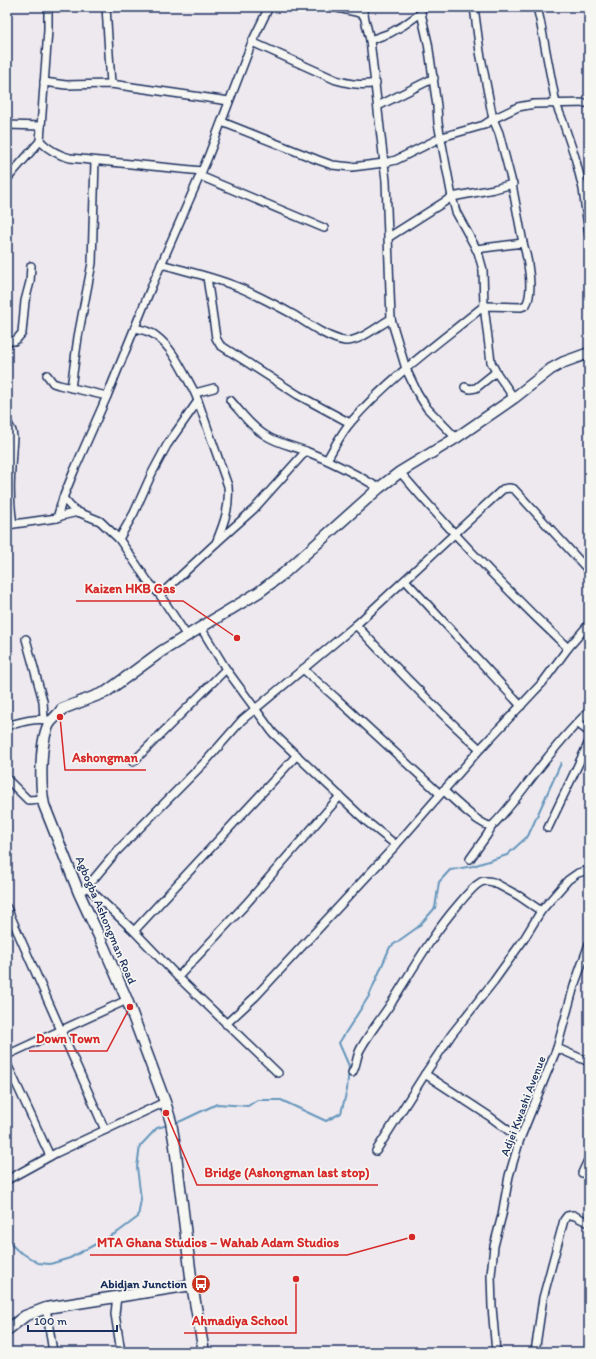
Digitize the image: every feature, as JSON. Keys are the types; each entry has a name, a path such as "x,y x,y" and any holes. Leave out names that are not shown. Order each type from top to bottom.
{"street":[{"path":"7,179 40,141 48,7"},
{"path":"106,7 111,84"},
{"path":"57,518 63,498 161,264 201,174 252,42 269,7"},
{"path":"333,7 364,15"},
{"path":"362,7 370,40 384,163 389,237 391,319 406,369 417,392 427,408 456,438"},
{"path":"328,460 350,423 406,369 484,306 521,307 526,305 528,302 528,256 523,243 513,184 499,133 493,119 480,52 474,7"},
{"path":"536,7 540,20 556,104 583,189 589,235"},
{"path":"370,40 395,31 421,10 434,78 438,123 442,137 447,176 452,197 456,212 476,249 483,270 484,306 491,362 514,398"},
{"path":"252,42 336,80 351,84 364,85 376,83"},
{"path":"378,106 434,78"},
{"path":"44,82 66,85 111,84 229,101"},
{"path":"222,122 332,165 352,167 396,160 442,137 484,125 518,107 534,104 589,103"},
{"path":"7,125 41,126"},
{"path":"40,141 49,150 70,158 201,174 324,228"},
{"path":"71,388 78,337 92,263 95,161"},
{"path":"389,237 452,197 513,184"},
{"path":"476,249 523,243"},
{"path":"161,264 207,277 250,292 338,339 347,341 363,336 391,319"},
{"path":"7,341 14,341 22,333 25,301 30,282 31,266"},
{"path":"207,277 216,338 220,345 298,395 350,423"},
{"path":"135,328 145,330 155,335 162,341 170,350 195,393 228,486 229,499 226,516 216,543"},
{"path":"7,726 27,720 48,720 58,716 62,710 106,692 139,667 259,592 283,574 379,488 400,472 456,438 514,398 551,369 564,362 589,353"},
{"path":"465,387 470,390 476,388 496,372"},
{"path":"47,376 53,383 107,396"},
{"path":"195,393 214,388"},
{"path":"230,400 255,428 264,435 328,460 379,488"},
{"path":"119,539 134,513 152,473 167,445 198,401"},
{"path":"7,422 13,437 10,484 10,525 57,518 78,512"},
{"path":"160,595 254,509 306,451"},
{"path":"400,472 507,589 568,648"},
{"path":"278,1073 178,977 134,931 83,890 117,851 207,760 242,720 356,625 503,489 514,489 589,571"},
{"path":"63,498 78,512 100,521 119,539 147,580 160,595 187,636"},
{"path":"405,580 521,706"},
{"path":"226,1024 255,997 396,845 441,792 543,682 568,648 589,624"},
{"path":"356,625 407,681 480,749"},
{"path":"201,628 226,669 273,733 366,821 396,845"},
{"path":"26,639 48,720"},
{"path":"133,762 226,669"},
{"path":"303,669 441,792 479,821 488,826 492,826"},
{"path":"470,859 492,826 513,804 548,757 589,711"},
{"name":"Agbogba Ashongman Road","path":"48,720 43,746 43,800 83,890 104,947 166,1102 175,1146 192,1285 204,1352"},
{"path":"577,723 586,730"},
{"path":"548,828 589,742"},
{"path":"134,931 297,755"},
{"path":"7,779 28,800 43,800"},
{"path":"178,977 246,904 340,796"},
{"path":"376,1152 452,1034 473,1009 524,939 541,911 568,880 578,873 589,870"},
{"path":"352,1073 361,1047 435,934 444,921 480,882 488,880 493,882 519,896 541,911"},
{"path":"7,908 9,920 61,1030 105,1130"},
{"name":"Adjei Kwashi Avenue","path":"496,1352 491,1275 494,1246 502,1215 509,1176 520,1139 557,1048 574,986 589,944"},
{"path":"7,1055 126,1000"},
{"path":"557,1048 589,1062"},
{"path":"7,1064 50,1156"},
{"path":"426,1074 489,1116 520,1139"},
{"path":"7,1180 17,1176 50,1156 166,1102"},
{"path":"582,1173 589,1158"},
{"path":"535,1352 543,1298 564,1220 567,1216 573,1215 589,1223"},
{"path":"7,1330 25,1316 46,1308 192,1285"},
{"path":"116,1296 115,1314 121,1352"},
{"path":"46,1308 54,1352"}],"waterway":[{"path":"174,1123 217,1104 248,1106 257,1100 281,1100 326,1121 341,1113 347,1090 349,1066 339,1043 369,996 390,947 418,927 435,908 439,882 450,870 473,866 507,855 528,836 561,763"},
{"path":"7,1240 17,1250 38,1263 50,1264 70,1258 118,1232 138,1217 141,1199 137,1167 140,1146 157,1128 168,1125"}],"place":[{"name":"Kaizen HKB Gas","path":"237,638"},
{"name":"Ashongman","path":"60,717"},
{"name":"Down Town","path":"130,1007"},
{"name":"Bridge (Ashongman last stop)","path":"166,1113"},
{"name":"MTA Ghana Studios – Wahab Adam Studios","path":"412,1237"},
{"name":"Ahmadiya School","path":"296,1279"},
{"name":"Abidjan Junction","path":"201,1284"}]}
